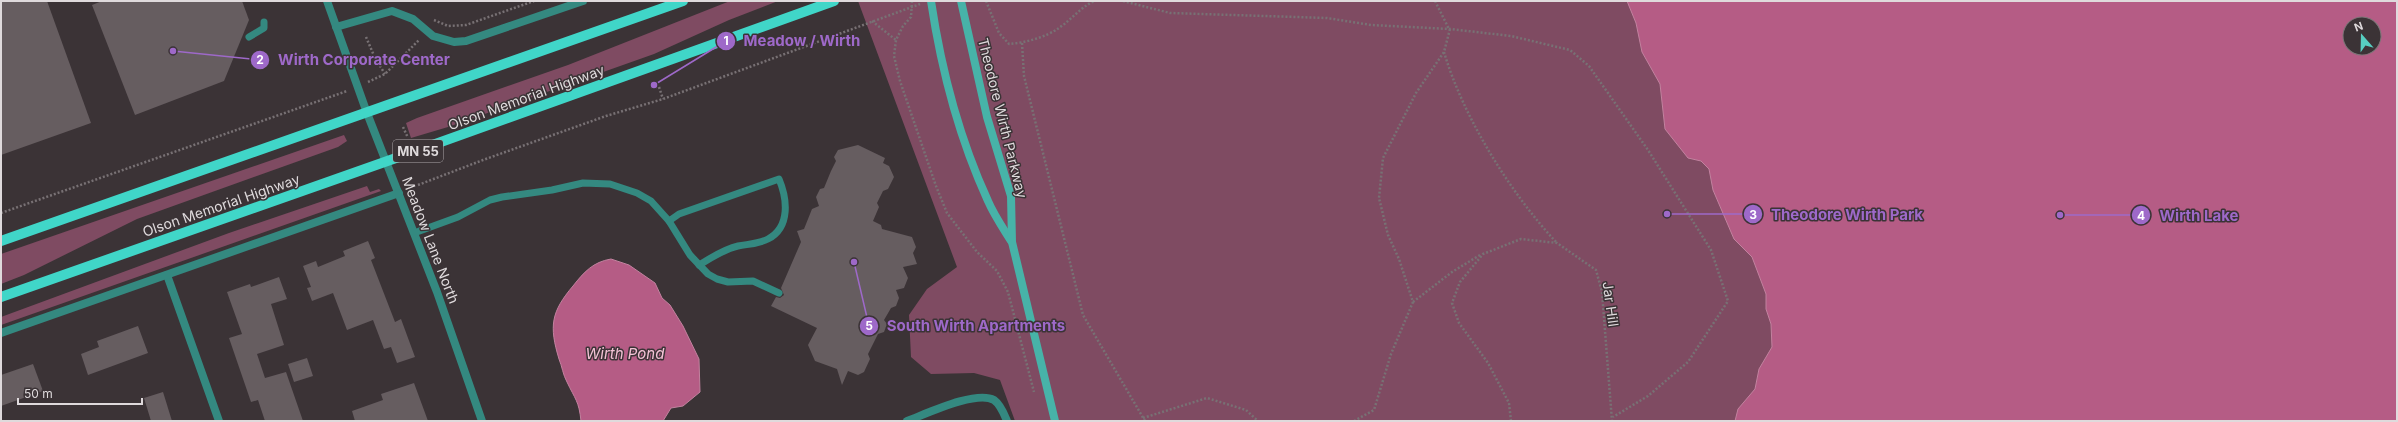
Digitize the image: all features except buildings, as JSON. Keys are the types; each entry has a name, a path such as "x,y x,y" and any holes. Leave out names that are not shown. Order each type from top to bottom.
{"main road":[{"path":"1,240 683,1"},
{"name":"Olson Memorial Highway","path":"1,297 388,161 834,1"}],"street":[{"name":"Meadow Lane North","path":"327,1 367,113 388,161 399,194 437,292 482,421"},
{"path":"336,28 392,11 413,19 426,31 442,40 466,41 583,1"},
{"name":"Theodore Wirth Parkway","path":"931,1 948,88 988,202 1012,242"},
{"name":"Theodore Wirth Parkway","path":"961,1 988,117 1011,196 1012,242 1055,421"},
{"path":"1,333 399,194"},
{"path":"167,275 219,421"},
{"path":"907,421 970,399 986,398 994,400 1001,407 1007,421"}],"lane":[{"path":"249,37 264,28 264,22"},
{"path":"669,221 679,214 779,179 786,197 786,206 781,226 776,234 754,244 728,250 699,265"},
{"path":"414,233 458,217 490,200 597,182 624,188 637,193 651,202 669,221 690,255 699,265 717,279 728,282 752,281 779,293"}],"path":[{"path":"1,214 358,86 385,74 426,31 434,20 448,26 466,25 534,1"},
{"path":"912,1 913,6 911,17 903,26 896,40 894,56 900,81 936,186 947,213 978,252 997,271 1008,292 1036,399"},
{"path":"986,1 999,33 1009,44 1022,43 1059,28 1082,7 1094,1"},
{"path":"1124,1 1170,13 1327,18 1371,26 1450,29 1511,36 1570,50 1589,66 1643,144 1711,250 1728,301 1688,362 1648,396 1612,419"},
{"path":"1413,302 1399,259 1388,235 1379,198 1383,158 1416,93 1444,52 1450,29 1435,1"},
{"path":"418,185 606,116 663,100 913,6"},
{"path":"872,21 896,40"},
{"path":"366,36 375,58 385,74"},
{"path":"1022,43 1024,76 1083,316 1145,421"},
{"path":"1444,52 1452,78 1480,133 1518,196 1538,222 1557,243"},
{"path":"659,87 663,100"},
{"path":"403,127 408,138"},
{"name":"Jar Hill","path":"1511,421 1509,403 1488,362 1459,323 1452,303 1460,282 1483,254 1521,239 1557,243 1596,270 1602,292 1612,419"},
{"path":"1354,421 1374,410 1391,354 1413,302 1452,272 1483,254"},
{"path":"1143,418 1207,398 1246,410 1258,421"}],"shaded area":[{"path":"730,1 778,1 729,20 654,54 448,127 411,138 406,123 417,118 568,65"},
{"path":"858,1 2397,1 2397,421 1015,421 1000,380 974,373 931,374 911,357 909,315 927,289 957,267"},
{"path":"344,135 347,141 338,147 137,219 24,275 1,284 1,254"},
{"path":"367,186 370,192 379,189 381,191 1,325 1,317 229,233"}],"water":[{"path":"1627,1 2397,1 2397,421 1735,421 1738,409 1755,389 1759,369 1772,347 1771,324 1766,309 1766,294 1752,257 1734,239 1713,190 1709,169 1701,161 1688,158 1665,129 1660,84 1642,52 1636,23"},
{"name":"Wirth Pond","path":"611,259 629,265 655,283 662,298 670,305 683,326 699,359 700,392 683,406 671,408 663,421 581,421 578,404 564,373 554,337 553,328 556,312 566,295 589,268 605,260"}],"place":[{"name":"Wirth Corporate Center","path":"173,51"},
{"name":"Meadow / Wirth","path":"654,85"},
{"name":"Theodore Wirth Park","path":"1667,214"},
{"name":"Wirth Lake","path":"2060,215"},
{"name":"South Wirth Apartments","path":"854,262"}]}
